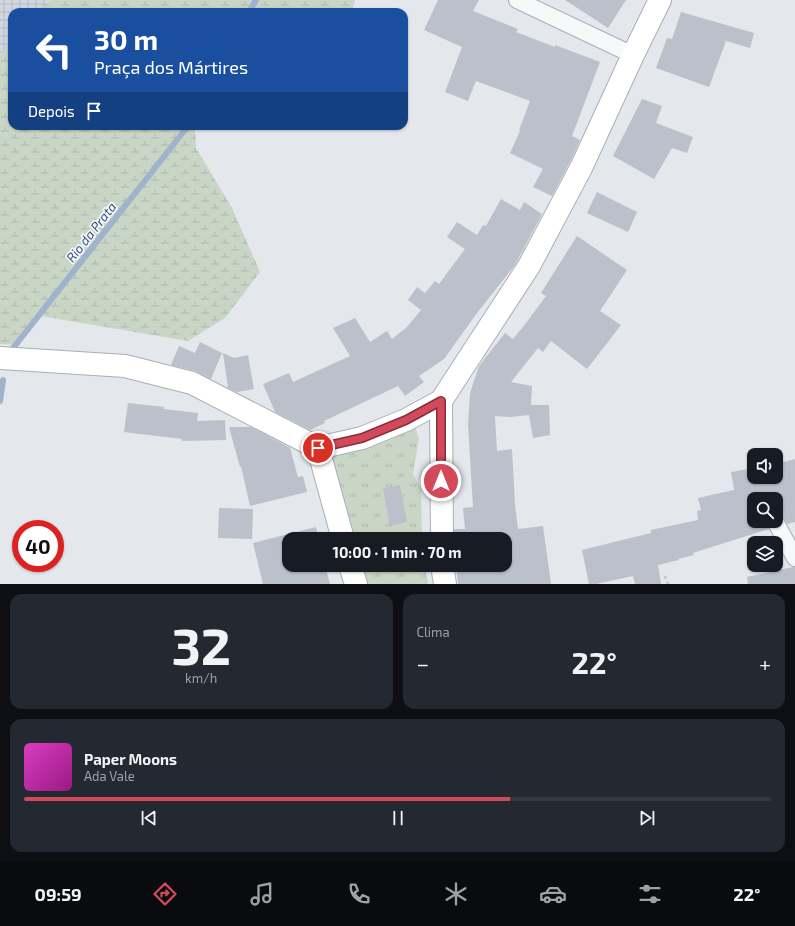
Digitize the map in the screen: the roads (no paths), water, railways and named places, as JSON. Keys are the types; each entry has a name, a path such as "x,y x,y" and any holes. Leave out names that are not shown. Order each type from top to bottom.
{"street":[{"path":"517,0 633,55"},
{"path":"0,358 125,366 192,383 318,448 362,438 406,420 441,401 529,266 581,168 660,0"},
{"path":"441,401 442,532"},
{"path":"318,448 340,532"},
{"path":"779,528 795,558"},
{"path":"352,572 356,584"},
{"path":"443,572 445,584"}],"waterway":[{"name":"Rio da Prata","path":"251,8 256,0"},
{"name":"Rio da Prata","path":"10,352 185,130"},
{"name":"Rio da Prata","path":"0,401 3,380"}]}
